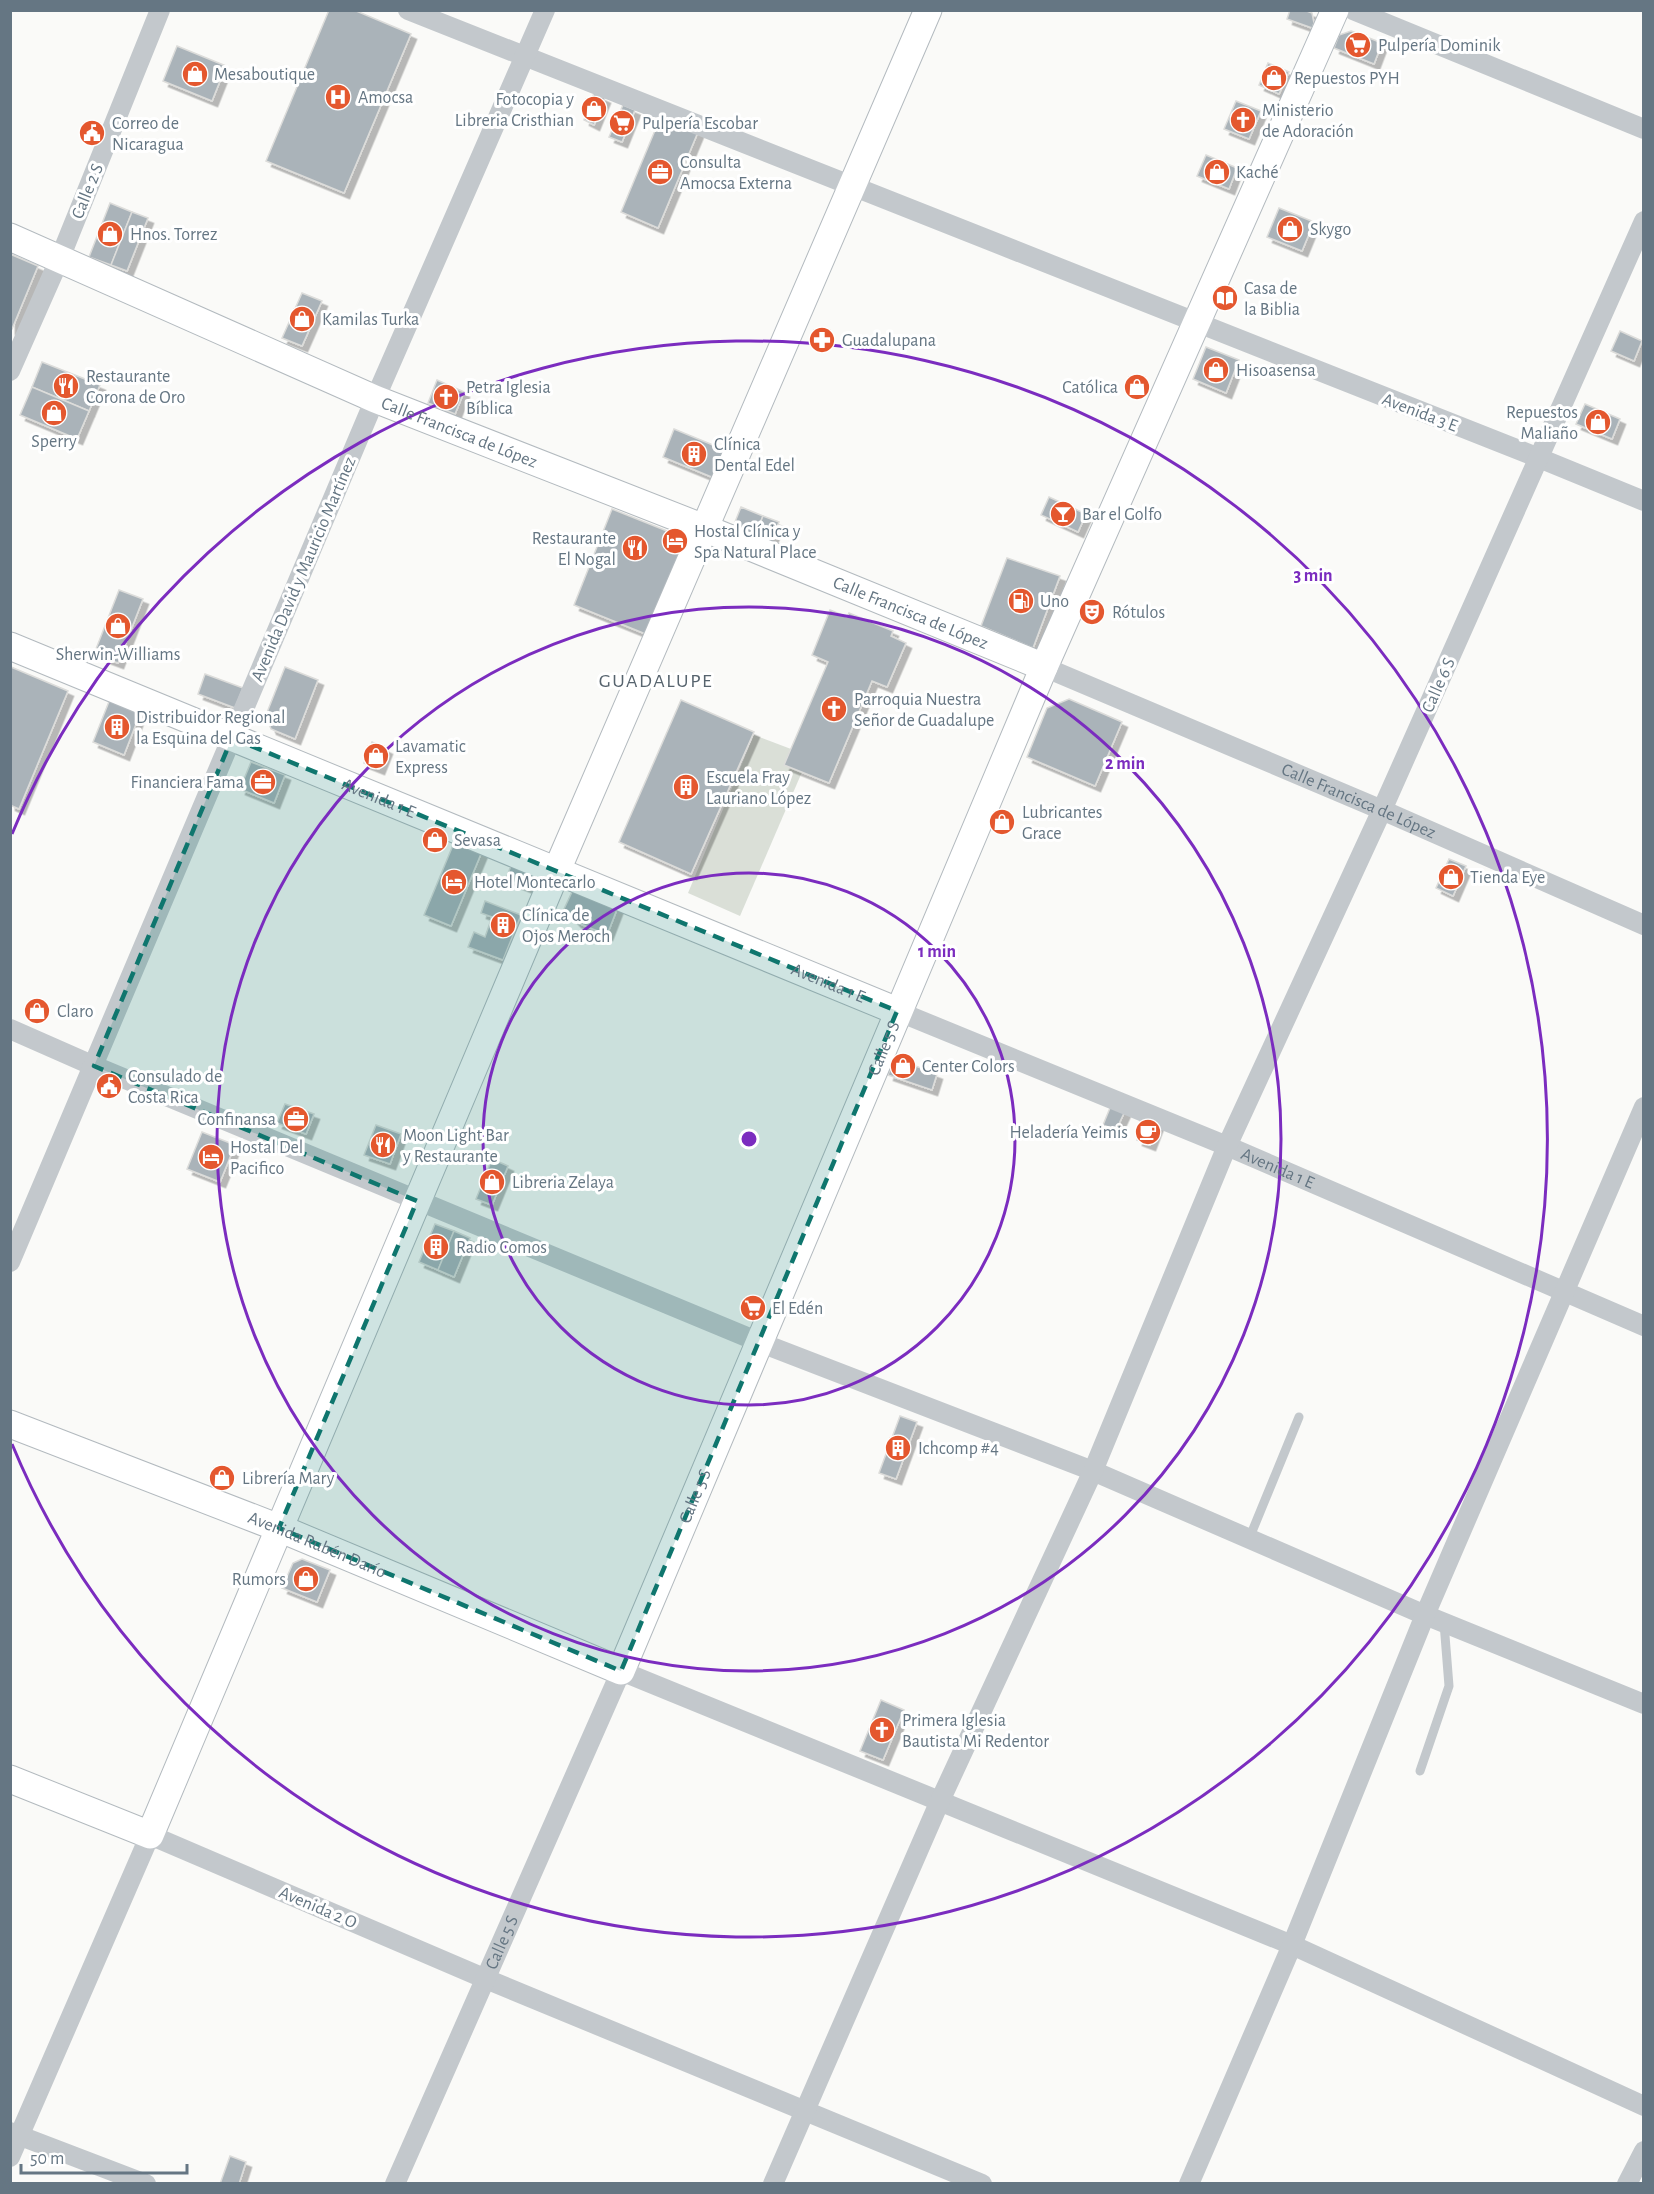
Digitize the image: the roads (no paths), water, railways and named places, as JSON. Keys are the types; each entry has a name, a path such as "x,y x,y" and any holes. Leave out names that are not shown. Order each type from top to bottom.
{"street":[{"name":"Calle 2 S","path":"10,371 60,258 160,10"},
{"name":"Avenida 3 E","path":"408,10 526,59 1644,501"},
{"name":"Avenida David y Mauricio Martínez","path":"10,1262 375,399 526,59 545,10"},
{"path":"10,2157 15,2134 150,1835 557,870 928,10"},
{"name":"Calle 5 S","path":"395,2184 621,1671 897,1011 1044,667 1335,10"},
{"path":"1353,10 1644,129"},
{"name":"Calle 6 S","path":"773,2184 939,1803 1093,1471 1227,1146 1382,810 1644,221"},
{"name":"Calle Francisca de López","path":"10,237 375,399 704,528 1044,667 1382,810 1644,925"},
{"name":"Avenida 1 E","path":"10,646 1227,1146 1644,1326"},
{"path":"10,1029 759,1342 1093,1471 1425,1615 1644,1704"},
{"path":"1190,2184 1292,1946 1425,1615 1644,1107"},
{"name":"Avenida Rubén Darío","path":"10,1424 279,1528 621,1671"},
{"path":"621,1671 1292,1946 1644,2106"},
{"path":"10,1779 150,1835"},
{"name":"Avenida 2 O","path":"150,1835 486,1979 982,2184"},
{"path":"15,2134 146,2184"},
{"path":"1627,2184 1644,2151"}],"lane":[{"path":"1249,1539 1299,1417"},
{"path":"1420,1771 1449,1686 1444,1623"}],"place":[{"name":"Pulpería Dominik","path":"1358,45"},
{"name":"Mesaboutique","path":"195,74"},
{"name":"Repuestos PYH","path":"1274,78"},
{"name":"Amocsa","path":"338,97"},
{"name":"Fotocopia y Libreria Cristhian","path":"594,109"},
{"name":"Ministerio de Adoración","path":"1243,120"},
{"name":"Pulpería Escobar","path":"622,123"},
{"name":"Correo de Nicaragua","path":"92,133"},
{"name":"Consulta Amocsa Externa","path":"660,172"},
{"name":"Kaché","path":"1217,172"},
{"name":"Skygo","path":"1290,229"},
{"name":"Hnos. Torrez","path":"110,234"},
{"name":"Casa de la Biblia","path":"1225,298"},
{"name":"Kamilas Turka","path":"302,319"},
{"name":"Guadalupana","path":"822,340"},
{"name":"Hisoasensa","path":"1216,370"},
{"name":"Restaurante Corona de Oro","path":"66,386"},
{"name":"Católica","path":"1137,387"},
{"name":"Petra Iglesia Bíblica","path":"446,397"},
{"name":"Sperry","path":"54,413"},
{"name":"Repuestos Maliaño","path":"1598,422"},
{"name":"Clínica Dental Edel","path":"694,454"},
{"name":"Bar el Golfo","path":"1063,514"},
{"name":"Hostal Clínica y Spa Natural Place","path":"675,541"},
{"name":"Restaurante El Nogal","path":"635,548"},
{"name":"Uno","path":"1021,601"},
{"name":"Rótulos","path":"1092,612"},
{"name":"Sherwin-Williams","path":"118,626"},
{"name":"Parroquia Nuestra Señor de Guadalupe","path":"834,709"},
{"name":"Distribuidor Regional la Esquina del Gas","path":"117,727"},
{"name":"Lavamatic Express","path":"376,756"},
{"name":"Financiera Fama","path":"263,782"},
{"name":"Escuela Fray Lauriano López","path":"686,787"},
{"name":"Lubricantes Grace","path":"1002,822"},
{"name":"Sevasa","path":"435,840"},
{"name":"Tienda Eye","path":"1451,877"},
{"name":"Hotel Montecarlo","path":"454,882"},
{"name":"Clínica de Ojos Meroch","path":"503,925"},
{"name":"Claro","path":"37,1011"},
{"name":"Center Colors","path":"903,1066"},
{"name":"Consulado de Costa Rica","path":"109,1086"},
{"name":"Confinansa","path":"296,1119"},
{"name":"Heladería Yeimis","path":"1148,1132"},
{"name":"Moon Light Bar y Restaurante","path":"383,1145"},
{"name":"Hostal Del Pacifico","path":"211,1157"},
{"name":"Libreria Zelaya","path":"492,1182"},
{"name":"Radio Comos","path":"436,1247"},
{"name":"El Edén","path":"753,1308"},
{"name":"Ichcomp #4","path":"898,1448"},
{"name":"Librería Mary","path":"222,1478"},
{"name":"Rumors","path":"306,1579"},
{"name":"Primera Iglesia Bautista Mi Redentor","path":"882,1730"}],"district":[{"name":"GUADALUPE","path":"656,680"}]}
